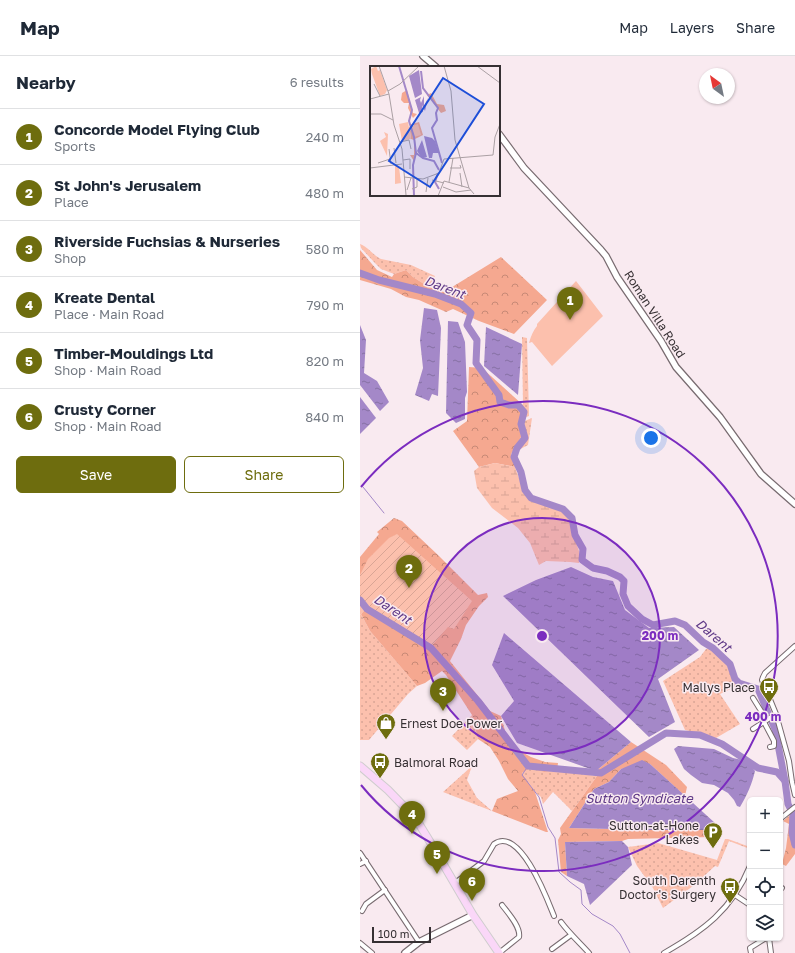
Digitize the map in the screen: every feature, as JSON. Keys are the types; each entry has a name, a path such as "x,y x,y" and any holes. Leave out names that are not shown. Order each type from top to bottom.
{"main road":[{"path":"360,766 388,790 416,819 473,915 499,953"}],"street":[{"path":"423,56 435,66"},
{"name":"Roman Villa Road","path":"500,135 524,168 606,256 617,277 661,341 676,367 720,417 761,474 795,504"},
{"path":"795,646 769,669 764,674 762,679 772,703 789,761 795,795"},
{"path":"753,698 766,720 774,741 774,746 770,747"},
{"path":"753,729 775,714"},
{"path":"783,817 795,807"},
{"path":"455,883 484,861 494,844 504,841 515,847 527,860 538,877 554,916"},
{"path":"360,853 419,942"},
{"path":"360,864 366,861"},
{"path":"664,953 686,941 721,913 736,895 749,869"},
{"path":"362,911 366,904 385,890"},
{"path":"736,895 747,903"},
{"path":"499,953 519,937 520,934 518,928 502,905"},
{"path":"405,953 419,942 473,915"},
{"path":"561,922 571,935 589,953"},
{"path":"552,949 571,935"},
{"path":"751,953 750,948 761,941"},
{"path":"769,941 771,953"},
{"path":"360,943 372,953"}],"green space":[{"path":"360,244 381,259 411,265 435,276 429,287 413,277 406,270 394,274 381,269 361,248"},
{"path":"360,250 377,270 392,277 394,274 406,270 413,277 429,287 444,292 501,257 547,300 514,334 479,321 453,309 446,312 419,300 406,297 391,289 360,280"},
{"path":"576,281 603,316 552,366 532,342 529,343 537,324"},
{"path":"522,337 527,338 529,416 521,419 523,405"},
{"path":"469,367 482,368 523,405 520,423 521,437 511,454 515,467 495,463 479,467 453,431 467,421"},
{"path":"532,418 528,445 511,454 521,437 520,423"},
{"path":"495,463 515,467 524,492 535,502 563,511 570,520 579,551 579,563 546,561 539,565 530,543 518,528 492,508 477,488 474,471 479,467"},
{"path":"394,518 402,521 478,595 487,593 488,597 479,606 466,625 450,661 490,711 501,716 507,738 518,750 545,762 558,763 557,771 544,772 529,769 522,773 535,792 548,832 492,811 497,799 518,791 508,779 490,747 478,739 472,715 446,675 442,671 425,683 417,686 370,631 361,614 369,605 380,618 399,628 360,575 360,557 379,534 377,532"},
{"path":"397,534 472,601 454,629 448,627 429,649 399,628 380,618 369,606 360,615 360,575 368,559 389,538"},
{"path":"361,614 370,631 417,686 408,694 369,740 360,740"},
{"path":"710,648 728,665 733,677 739,685 720,694 740,724 716,738 685,730 663,681 700,657 706,649"},
{"path":"472,715 478,739 467,750 452,736"},
{"path":"631,742 666,765 687,787 685,796 650,764 621,769 609,782 594,789 569,828 710,830 715,823 719,829 719,835 712,837 565,842 567,876 561,872 558,840 561,834 560,828 597,776 596,771"},
{"path":"472,766 467,780 477,798 492,811 443,792"},
{"path":"529,769 544,772 557,771 597,776 572,811 553,792 543,804 541,797 535,792 522,773"},
{"path":"790,815 792,818 795,818 795,854 786,866 783,864 783,860 789,824 783,821"},
{"path":"725,839 747,846 747,848 729,841 718,867 715,866 693,886 663,908 653,888 637,866 628,847 658,843 717,860"}],"water":[{"path":"424,308 437,310 441,328 438,396 432,394 429,401 415,395 423,368 420,340"},
{"path":"448,321 458,322 465,342 467,392 465,398 465,419 456,423 446,413"},
{"path":"360,325 366,340 364,373 377,381 389,402 380,411 360,385"},
{"path":"486,327 522,344 518,395 484,366"},
{"path":"360,397 376,418 360,434"},
{"path":"571,567 593,577 613,581 625,610 649,628 674,627 699,650 658,679 675,722 649,737 503,596 536,580"},
{"path":"504,633 631,742 596,771 517,743 501,716 514,701 492,665"},
{"path":"678,746 714,749 733,758 742,760 752,767 755,771 754,776 740,807 737,806 728,793 714,785 702,783 684,769 674,749"},
{"name":"Sutton Syndicate","path":"642,760 650,764 715,823 711,830 569,828 594,789 609,782 621,769"},
{"path":"622,841 628,847 632,865 590,905 584,884 567,876 565,842"}],"waterway":[{"name":"Darent","path":"360,273 379,280 435,294 461,304 471,313 467,325 477,340 476,363 499,395 500,402 509,405 518,405 524,412 521,424 525,438 517,448 514,457 521,472 525,490 531,498 563,509 572,518 575,535 583,549 582,560 593,568 607,571 620,577 624,581 623,594 628,606 642,619 653,625 675,621 685,625 730,664 735,679 739,683 758,689 775,729 788,804 793,814 792,833 795,845"},
{"path":"363,487 384,513"},
{"name":"Darent","path":"360,600 367,609 431,648 478,701 528,766 601,773 666,733 700,735 722,744 758,768 777,772 785,781"},
{"path":"528,766 522,775 539,797 548,827 555,838 559,872 581,890 582,904 592,914 613,926 620,934 630,953"}],"place":[{"name":"Concorde Model Flying Club","path":"570,320"},
{"name":"St John's Jerusalem","path":"409,588"},
{"name":"Mallys Place","path":"769,704"},
{"name":"Riverside Fuchsias & Nurseries","path":"443,711"},
{"name":"Ernest Doe Power","path":"386,740"},
{"name":"Balmoral Road","path":"380,779"},
{"name":"Kreate Dental","path":"412,834"},
{"name":"Sutton-at-Hone Lakes","path":"713,849"},
{"name":"Timber-Mouldings Ltd","path":"437,874"},
{"name":"Crusty Corner","path":"472,901"},
{"name":"South Darenth Doctor's Surgery","path":"730,904"}]}
